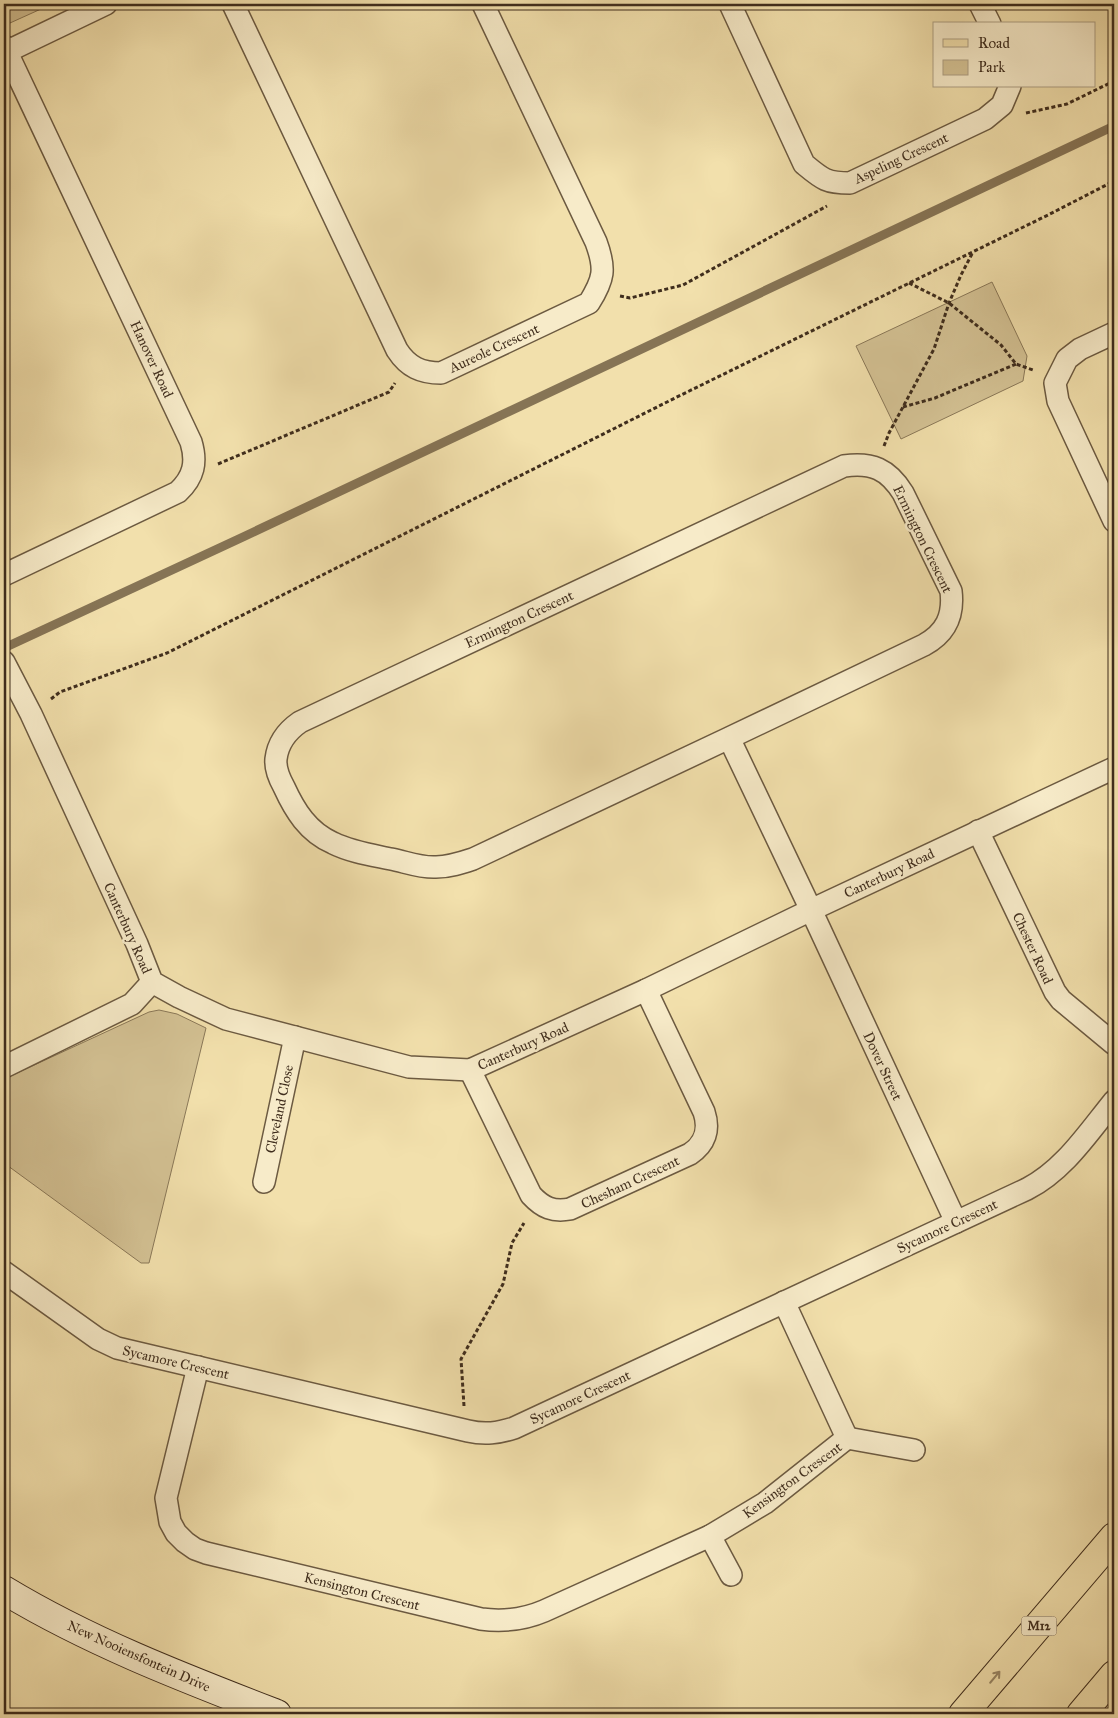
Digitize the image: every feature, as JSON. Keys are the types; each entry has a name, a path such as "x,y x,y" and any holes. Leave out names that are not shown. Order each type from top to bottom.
{"main road":[{"name":"M12","path":"963,1714 1114,1537"},
{"path":"1080,1714 1114,1675"}],"street":[{"path":"5,50 106,4"},
{"path":"233,4 397,350 409,365"},
{"path":"483,4 602,257 603,274 597,290"},
{"name":"Aspeling Crescent","path":"730,4 804,164 821,177 833,182 850,183 985,119 1006,96"},
{"path":"980,4 989,22"},
{"name":"Hanover Road","path":"5,50 191,442 194,452 194,463"},
{"name":"Aureole Crescent","path":"409,365 429,373 440,373 589,303 597,290"},
{"path":"1114,333 1080,349 1067,359 1056,383 1058,401 1114,521"},
{"path":"4,575 178,492 192,474 194,463"},
{"name":"Ermington Crescent","path":"860,465 876,468 887,474 896,482 903,493 951,591 951,613 948,623 934,640 728,738 473,859 437,868 345,849 319,835 297,813 277,773 276,760 284,737 300,722 844,466 860,465"},
{"name":"Canterbury Road","path":"8,672 31,714 137,944 152,982 226,1019 408,1067 470,1070 646,990 811,910 1114,768"},
{"path":"728,738 811,910"},
{"name":"Chester Road","path":"978,832 1050,985 1061,1000 1114,1044"},
{"name":"Dover Street","path":"811,910 956,1222"},
{"path":"4,1067 132,1004 152,982"},
{"name":"Chesham Crescent","path":"470,1070 531,1195 538,1203 547,1208 570,1210 690,1154 702,1143 707,1127 704,1112 646,990"},
{"name":"Cleveland Close","path":"264,1182 295,1037"},
{"name":"Sycamore Crescent","path":"4,1272 107,1344 480,1434 492,1434 514,1428 1027,1189 1059,1167 1114,1101"},
{"name":"Kensington Crescent","path":"784,1302 847,1438"},
{"name":"Kensington Crescent","path":"198,1367 166,1498 170,1522 176,1533 185,1542 206,1553 481,1619 497,1621 513,1621 529,1617 710,1536 765,1502 847,1438 914,1450"},
{"path":"710,1536 732,1575"},
{"name":"New Nooiensfontein Drive","path":"4,1590 29,1605 110,1646 277,1714"}],"path":[{"path":"1006,96 1024,114 1067,104 1114,81"},
{"path":"31,714 60,692 167,654 675,398 973,252 1114,180"},
{"path":"597,290 630,298 684,285 836,200 850,183"},
{"path":"876,468 889,433 934,349 949,303 973,252"},
{"path":"909,283 949,303 1000,345 1016,364 1035,371 1056,383"},
{"path":"903,406 935,398 1016,364"},
{"path":"194,463 216,466 389,392 409,365"},
{"path":"468,1431 461,1359 503,1284 512,1243 524,1224 531,1195"}],"green space":[{"path":"4,4 52,4 10,23 4,11"},
{"path":"992,282 1027,356 1023,381 901,439 856,346"},
{"path":"159,1010 177,1014 206,1028 149,1263 141,1263 4,1163 4,1079 149,1012"}],"waterway":[{"path":"4,648 1114,126"}]}
